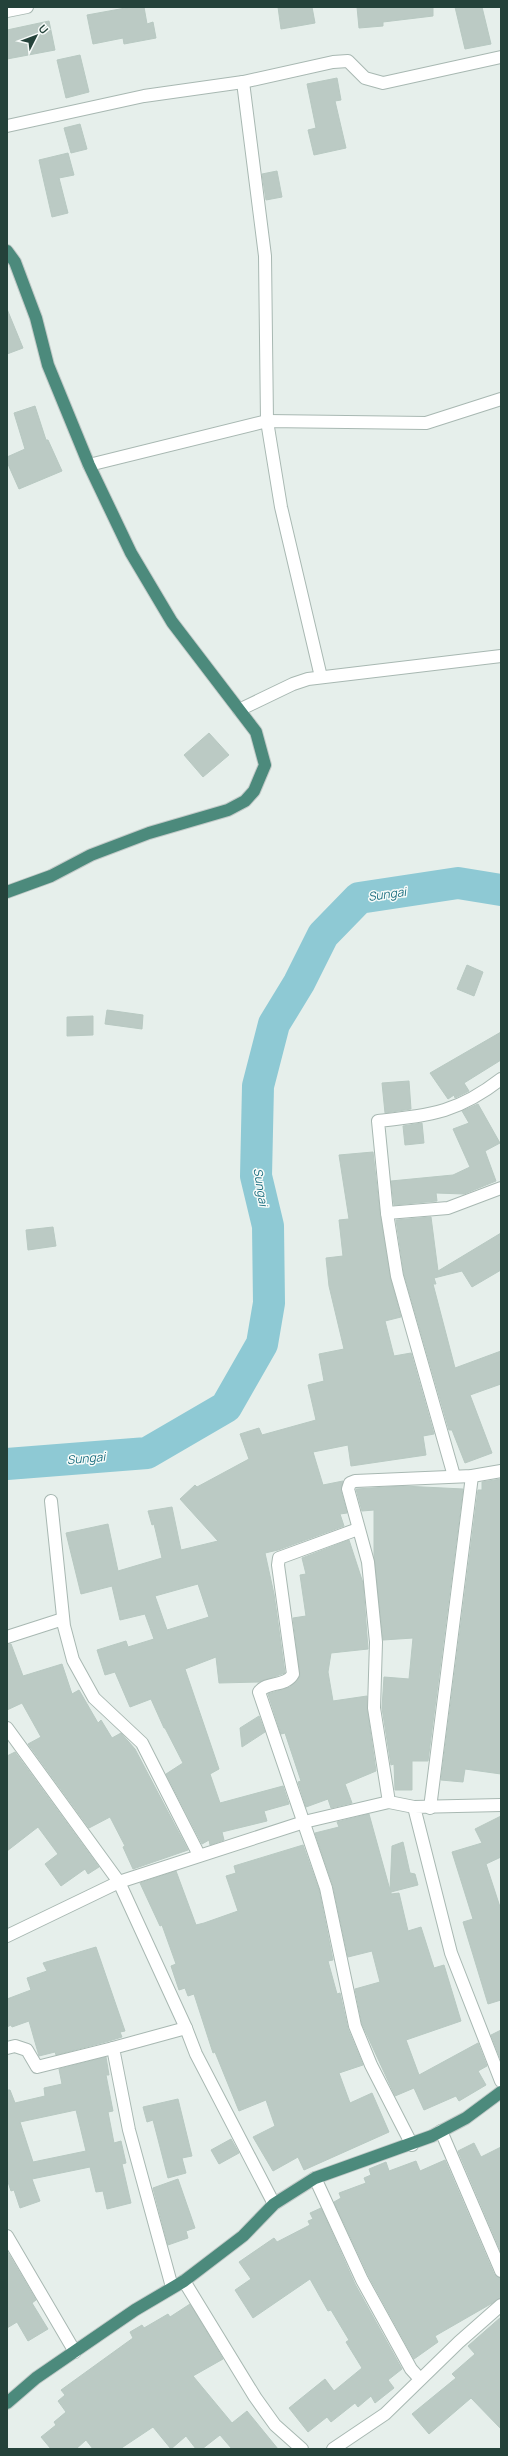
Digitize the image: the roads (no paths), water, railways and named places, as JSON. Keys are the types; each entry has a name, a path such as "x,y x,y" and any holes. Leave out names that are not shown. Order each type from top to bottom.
{"highway":[{"path":"7,251 15,262 36,318 48,366 89,465 131,553 172,622 256,732 265,765 254,791 245,801 228,810 149,833 91,855 51,876 7,892"},
{"path":"7,2403 36,2378 184,2280 243,2236 274,2204 315,2178 412,2145 466,2118 501,2092"}],"street":[{"path":"7,11 27,7"},
{"path":"7,126 144,96 243,82 333,62 348,61 365,78 383,83 501,57"},
{"path":"243,82 265,256 267,421 281,507 321,677"},
{"path":"89,465 267,421 426,423 501,399"},
{"path":"239,710 293,684 321,677 501,656"},
{"path":"454,1476 397,1276 387,1213 378,1121 429,1115 461,1106 501,1079"},
{"path":"387,1213 448,1208 501,1188"},
{"path":"389,1802 374,1708 376,1642 368,1562 348,1489 350,1483 355,1481 472,1476 501,1471"},
{"path":"430,1808 472,1476"},
{"path":"51,1501 64,1619 69,1647 81,1677 94,1698 142,1743 199,1856"},
{"path":"358,1529 279,1558 278,1565 293,1674 287,1681 262,1688 259,1692 326,1888 355,2026 371,2066 412,2145"},
{"path":"7,1637 64,1619"},
{"path":"7,1728 119,1882 186,2028 196,2054 274,2204"},
{"path":"7,1936 119,1882 304,1822 389,1802 414,1807 430,1808 501,1805"},
{"path":"414,1807 451,1953 501,2081"},
{"path":"7,2048 15,2046 27,2050 37,2067 186,2028"},
{"path":"113,2048 129,2130 172,2287"},
{"path":"442,2131 501,2271"},
{"path":"315,2178 362,2280 411,2369 420,2379"},
{"path":"7,2236 76,2352"},
{"path":"184,2280 254,2396 275,2425 302,2449"},
{"path":"333,2449 385,2414 420,2379 501,2305"}],"waterway":[{"name":"Sungai","path":"7,1464 147,1453 226,1407 262,1344 269,1303 268,1226 256,1176 258,1086 274,1024 299,983 323,935 359,898 458,883 501,890"}]}
